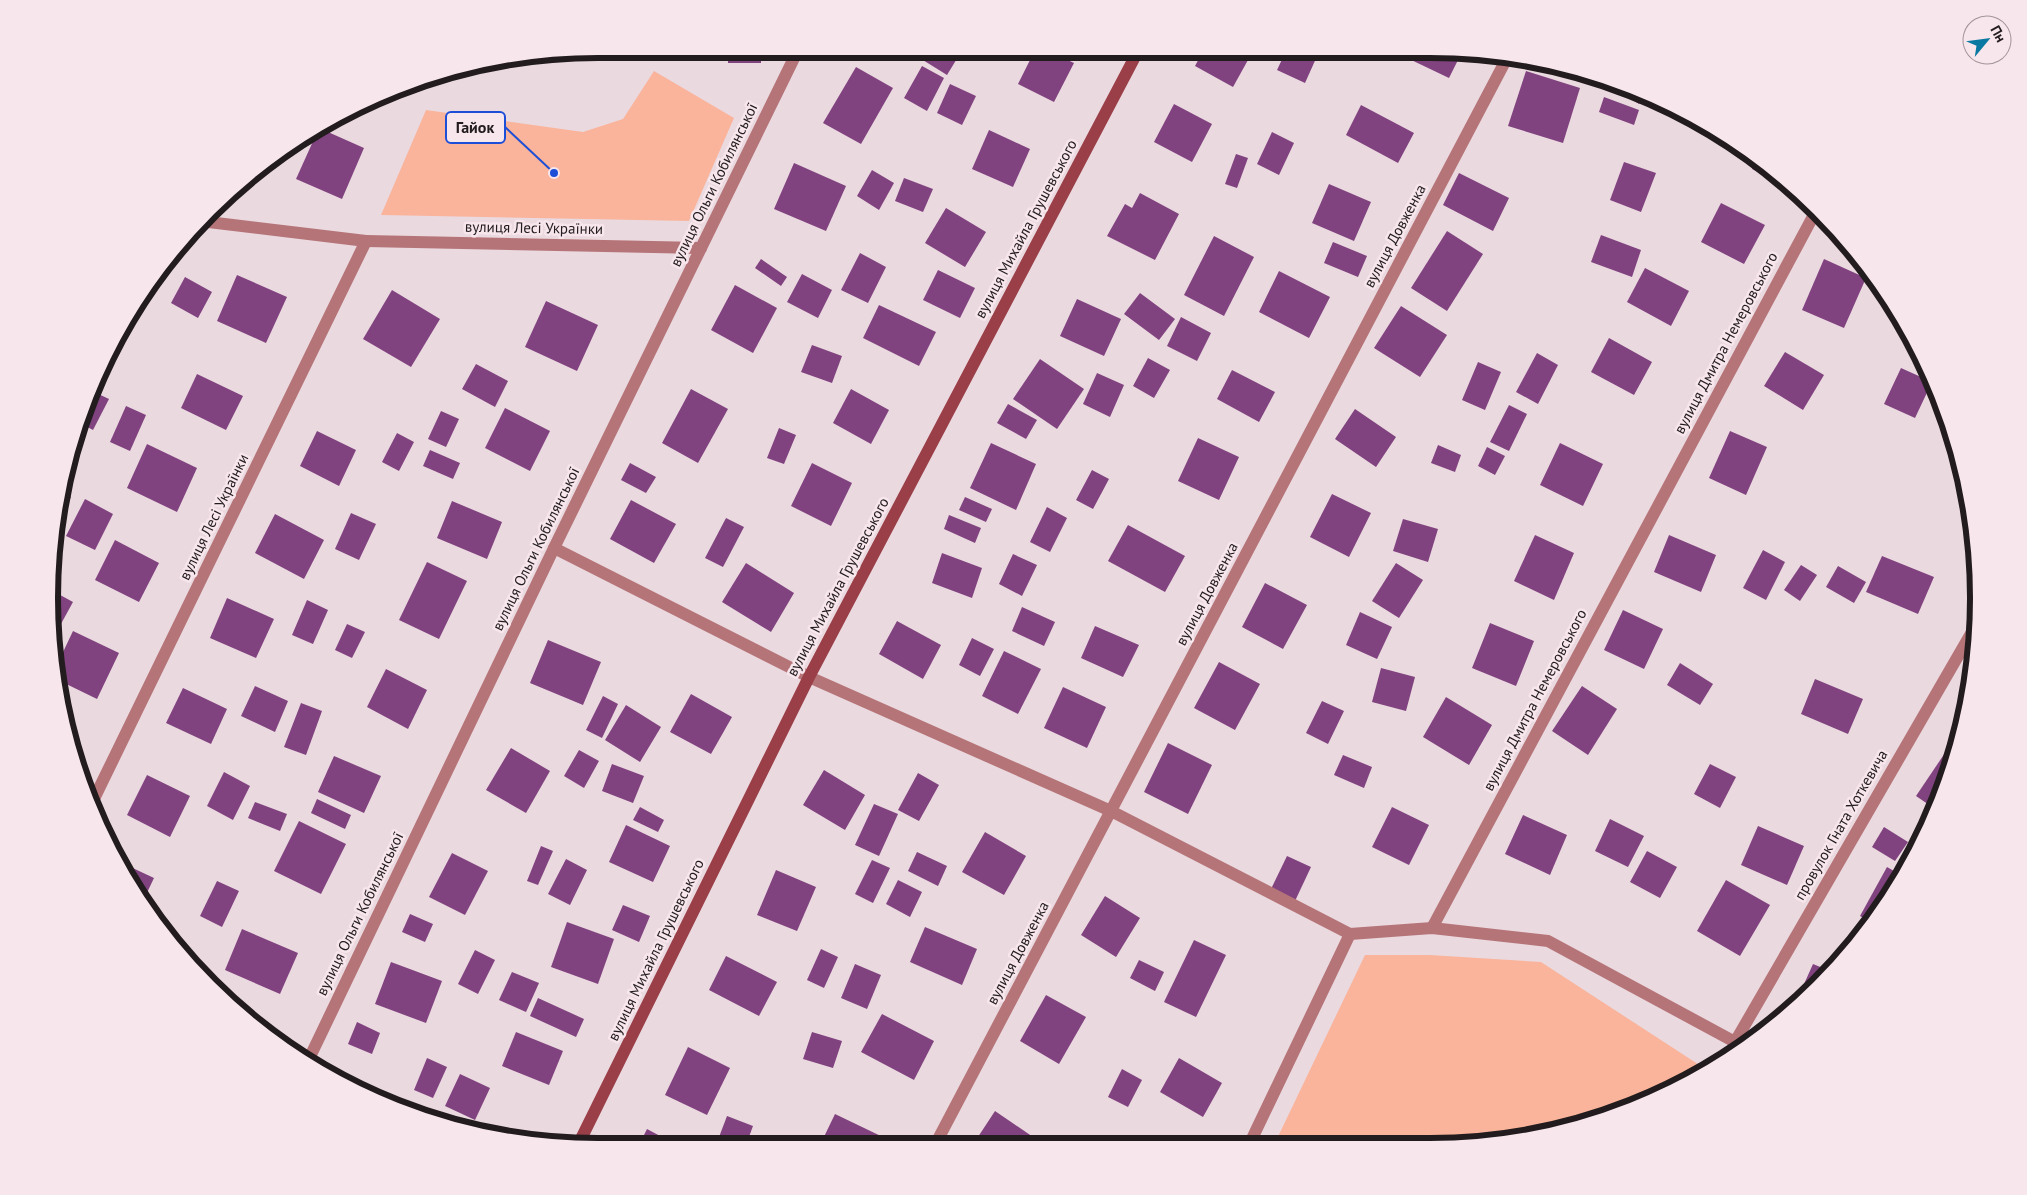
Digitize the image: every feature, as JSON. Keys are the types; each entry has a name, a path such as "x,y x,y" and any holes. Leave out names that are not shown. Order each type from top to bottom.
{"street":[{"name":"вулиця Ольги Кобилянської","path":"311,1055 554,548 794,58"},
{"name":"вулиця Михайла Грушевського","path":"582,1137 809,677 1134,58"},
{"name":"вулиця Довженка","path":"939,1138 1504,63"},
{"name":"вулиця Дмитра Немеровського","path":"1432,928 1812,217"},
{"name":"вулиця Лесі Українки","path":"210,222 366,241 701,248"},
{"name":"вулиця Лесі Українки","path":"96,795 366,241"},
{"path":"554,548 809,677 1111,811 1350,934 1432,928"},
{"name":"провулок Гната Хоткевича","path":"1432,928 1548,941 1735,1042 1967,640"},
{"path":"1252,1138 1350,934"}],"shaded area":[{"path":"654,71 734,118 689,221 381,215 426,110 583,132 623,119"},
{"path":"1365,955 1430,955 1541,962 1700,1065 1668,1082 1603,1109 1535,1127 1500,1133 1430,1138 1277,1138"}],"building":[{"path":"728,58 761,58 761,63 728,63"},
{"path":"920,58 957,58 947,75"},
{"path":"1031,58 1064,58 1074,63 1054,102 1018,84"},
{"path":"1199,58 1249,58 1233,87 1195,66"},
{"path":"1283,58 1316,58 1305,83 1277,70"},
{"path":"1407,58 1459,59 1449,78"},
{"path":"922,66 944,78 927,111 904,98"},
{"path":"856,67 893,88 861,144 823,123"},
{"path":"1526,71 1580,88 1563,143 1508,126"},
{"path":"950,84 976,96 962,125 937,113"},
{"path":"1625,95 1641,101 1639,104"},
{"path":"1604,97 1639,110 1634,125 1599,112"},
{"path":"1174,104 1212,124 1192,162 1154,142"},
{"path":"1361,105 1414,133 1398,163 1346,135"},
{"path":"989,130 1030,149 1013,187 972,169"},
{"path":"326,131 364,148 342,199 296,179 315,138"},
{"path":"1272,132 1294,143 1279,175 1257,164"},
{"path":"1236,154 1248,158 1237,188 1225,184"},
{"path":"1624,162 1656,173 1641,212 1610,200"},
{"path":"794,163 846,186 826,231 774,209"},
{"path":"1754,166 1767,176 1752,169"},
{"path":"872,170 894,183 879,210 857,196"},
{"path":"1459,173 1509,198 1493,231 1443,205"},
{"path":"904,178 933,189 923,212 895,201"},
{"path":"1329,184 1371,202 1354,241 1312,223"},
{"path":"1140,193 1179,214 1155,260 1107,236 1125,204 1132,208"},
{"path":"1721,203 1765,225 1744,264 1701,242"},
{"path":"946,208 986,232 965,267 925,243"},
{"path":"1447,231 1483,254 1447,311 1411,288"},
{"path":"1601,235 1641,250 1632,277 1591,262"},
{"path":"1214,236 1254,257 1224,316 1184,295"},
{"path":"1333,242 1367,256 1358,277 1324,263"},
{"path":"860,253 886,267 868,303 841,290"},
{"path":"761,259 787,277 781,286 755,268"},
{"path":"1824,259 1865,279 1844,328 1802,310"},
{"path":"1645,268 1689,291 1671,326 1627,302"},
{"path":"938,270 975,288 960,318 923,300"},
{"path":"1279,271 1330,297 1309,338 1259,312"},
{"path":"802,274 832,290 818,318 787,302"},
{"path":"237,275 287,297 266,343 217,321"},
{"path":"185,277 212,292 198,318 171,303"},
{"path":"735,285 777,308 753,353 711,330"},
{"path":"392,290 440,319 411,367 363,339"},
{"path":"1140,293 1175,319 1159,340 1124,314"},
{"path":"1077,299 1121,319 1104,356 1060,336"},
{"path":"546,301 598,325 577,371 525,347"},
{"path":"879,305 936,332 919,366 863,338"},
{"path":"1401,306 1447,335 1420,377 1374,348"},
{"path":"1181,317 1211,333 1197,361 1167,346"},
{"path":"1609,338 1652,362 1634,395 1591,372"},
{"path":"812,345 842,356 832,383 801,372"},
{"path":"1785,352 1824,375 1803,410 1764,386"},
{"path":"1537,353 1558,365 1538,404 1516,392"},
{"path":"1148,358 1170,370 1154,398 1133,386"},
{"path":"1040,359 1084,389 1057,429 1013,399"},
{"path":"1478,362 1501,372 1485,410 1462,400"},
{"path":"476,364 508,381 495,407 462,389"},
{"path":"1901,368 1922,378 1928,391 1915,418 1884,404"},
{"path":"1232,370 1275,392 1259,422 1217,399"},
{"path":"1097,373 1124,385 1110,417 1083,404"},
{"path":"197,374 243,396 226,430 181,408"},
{"path":"691,389 728,409 698,463 662,443"},
{"path":"851,389 889,410 871,444 833,423"},
{"path":"98,394 109,399 93,430 85,426"},
{"path":"1008,404 1037,420 1026,439 997,423"},
{"path":"1509,405 1527,414 1509,451 1490,442"},
{"path":"126,406 146,415 130,451 110,442"},
{"path":"505,408 550,431 530,471 485,448"},
{"path":"1355,409 1396,437 1376,467 1335,439"},
{"path":"441,411 459,419 446,447 428,439"},
{"path":"779,428 796,435 784,464 767,458"},
{"path":"317,431 356,450 339,486 300,466"},
{"path":"1730,431 1767,447 1746,495 1709,478"},
{"path":"397,433 414,442 399,471 382,462"},
{"path":"1198,438 1239,457 1219,500 1178,481"},
{"path":"991,443 1036,464 1016,510 970,488"},
{"path":"1560,443 1603,464 1583,506 1540,485"},
{"path":"147,444 197,468 177,512 127,488"},
{"path":"1438,445 1461,455 1455,472 1431,463"},
{"path":"1487,447 1505,456 1495,475 1478,466"},
{"path":"430,450 460,463 453,479 423,466"},
{"path":"630,463 656,477 646,493 621,480"},
{"path":"812,463 852,483 831,526 791,506"},
{"path":"1092,470 1109,479 1093,509 1076,500"},
{"path":"1332,494 1371,513 1349,557 1310,537"},
{"path":"67,495 71,497 66,506"},
{"path":"965,497 992,509 986,522 959,510"},
{"path":"85,499 113,514 95,550 66,536"},
{"path":"631,500 676,524 654,563 610,539"},
{"path":"452,501 502,522 487,559 437,538"},
{"path":"1047,507 1067,518 1050,552 1030,542"},
{"path":"351,513 376,524 359,560 335,549"},
{"path":"275,514 324,540 304,579 255,553"},
{"path":"949,515 981,528 975,543 944,529"},
{"path":"726,518 744,527 723,567 705,558"},
{"path":"1403,519 1438,529 1428,562 1393,551"},
{"path":"1128,525 1185,556 1165,592 1108,561"},
{"path":"1535,535 1574,553 1554,600 1514,581"},
{"path":"1669,535 1716,555 1701,592 1654,572"},
{"path":"115,540 159,563 139,602 95,580"},
{"path":"1763,550 1785,562 1766,600 1743,588"},
{"path":"942,553 982,568 972,598 932,583"},
{"path":"1013,554 1037,565 1022,596 999,584"},
{"path":"1882,556 1934,577 1918,614 1866,592"},
{"path":"427,562 467,581 439,639 399,620"},
{"path":"746,563 794,593 771,632 722,602"},
{"path":"1396,563 1423,580 1399,618 1372,601"},
{"path":"1801,565 1817,575 1800,601 1784,590"},
{"path":"1838,566 1866,582 1854,603 1826,587"},
{"path":"1265,583 1307,605 1283,649 1242,627"},
{"path":"58,594 73,602 59,628"},
{"path":"227,598 274,619 256,658 210,638"},
{"path":"307,600 328,610 313,644 292,635"},
{"path":"1022,607 1055,622 1044,646 1012,631"},
{"path":"1623,610 1663,629 1644,669 1604,650"},
{"path":"1360,612 1392,627 1377,659 1346,645"},
{"path":"897,621 941,645 923,679 879,654"},
{"path":"1490,623 1534,641 1516,686 1472,668"},
{"path":"347,624 365,632 352,658 335,650"},
{"path":"1095,626 1139,645 1123,677 1081,658"},
{"path":"73,631 119,653 97,699 65,683 61,656"},
{"path":"972,638 994,649 980,676 959,665"},
{"path":"548,640 601,662 583,705 530,683"},
{"path":"1004,651 1041,669 1018,714 982,696"},
{"path":"1219,662 1260,684 1235,730 1194,708"},
{"path":"1680,663 1713,684 1700,705 1667,685"},
{"path":"1381,668 1415,677 1406,711 1372,702"},
{"path":"386,669 427,690 408,729 367,707"},
{"path":"1815,679 1863,699 1848,734 1801,714"},
{"path":"255,686 288,701 275,732 241,716"},
{"path":"1582,686 1617,709 1588,755 1552,731"},
{"path":"1063,687 1106,707 1087,748 1044,728"},
{"path":"183,688 227,709 211,744 166,723"},
{"path":"691,694 732,717 711,754 670,732"},
{"path":"603,696 618,704 602,738 586,730"},
{"path":"1446,697 1492,725 1469,765 1423,737"},
{"path":"1322,701 1344,711 1328,744 1306,733"},
{"path":"301,703 322,711 306,755 284,747"},
{"path":"626,705 661,727 640,762 605,740"},
{"path":"1168,743 1212,765 1188,814 1144,792"},
{"path":"511,748 550,771 526,813 486,790"},
{"path":"1947,749 1928,804 1916,796"},
{"path":"579,750 599,761 584,788 564,776"},
{"path":"1343,755 1372,767 1364,788 1334,775"},
{"path":"334,756 381,776 364,813 318,792"},
{"path":"612,764 644,776 633,803 602,791"},
{"path":"1710,764 1736,777 1720,808 1694,794"},
{"path":"824,770 865,795 845,830 803,805"},
{"path":"224,772 250,786 233,820 207,806"},
{"path":"918,773 939,785 919,821 898,810"},
{"path":"147,775 190,796 170,837 127,815"},
{"path":"317,799 351,815 345,829 311,813"},
{"path":"255,802 287,814 280,831 248,818"},
{"path":"874,804 898,814 879,856 855,845"},
{"path":"640,807 664,820 658,832 633,820"},
{"path":"1392,807 1429,825 1409,865 1372,847"},
{"path":"1523,815 1567,835 1550,875 1505,854"},
{"path":"1610,819 1644,836 1628,867 1595,851"},
{"path":"299,821 346,844 321,894 274,871"},
{"path":"626,825 670,846 653,882 609,862"},
{"path":"1758,826 1804,846 1787,885 1741,865"},
{"path":"1884,827 1908,842 1895,861 1872,847"},
{"path":"985,832 1026,856 1004,895 962,872"},
{"path":"541,846 553,851 538,885 527,881"},
{"path":"1647,851 1677,867 1660,898 1630,882"},
{"path":"917,852 947,866 938,886 908,871"},
{"path":"452,853 488,871 465,915 429,897"},
{"path":"1287,856 1311,867 1295,901 1271,889"},
{"path":"566,859 587,870 570,905 548,894"},
{"path":"872,860 890,868 873,903 855,894"},
{"path":"129,866 154,878 146,894"},
{"path":"1887,867 1895,871 1864,918 1860,916"},
{"path":"776,870 816,887 797,931 757,915"},
{"path":"898,880 922,892 910,917 886,904"},
{"path":"1726,880 1770,905 1740,956 1697,931"},
{"path":"217,881 239,891 222,927 200,916"},
{"path":"1105,896 1140,918 1116,957 1081,935"},
{"path":"623,905 650,916 639,942 612,930"},
{"path":"410,914 433,924 425,942 402,932"},
{"path":"567,922 614,939 598,984 551,967"},
{"path":"925,927 977,949 962,985 910,962"},
{"path":"242,929 298,953 280,994 225,970"},
{"path":"1194,940 1226,955 1196,1017 1164,1002"},
{"path":"821,949 838,957 824,988 807,980"},
{"path":"475,950 495,960 478,994 458,984"},
{"path":"726,956 777,982 759,1016 709,990"},
{"path":"1139,960 1164,972 1155,991 1130,978"},
{"path":"391,962 442,981 426,1023 375,1004"},
{"path":"855,964 881,975 867,1009 841,998"},
{"path":"1813,964 1822,968 1811,979 1803,987"},
{"path":"512,972 539,983 526,1012 499,1000"},
{"path":"1046,995 1086,1017 1059,1064 1020,1041"},
{"path":"538,998 584,1019 576,1037 530,1016"},
{"path":"882,1014 934,1041 914,1080 861,1052"},
{"path":"357,1022 380,1033 372,1054 348,1044"},
{"path":"516,1032 563,1051 549,1085 502,1066"},
{"path":"812,1032 842,1041 833,1068 803,1059"},
{"path":"688,1047 730,1068 707,1115 665,1095"},
{"path":"427,1058 447,1067 433,1098 414,1090"},
{"path":"1179,1058 1222,1083 1203,1117 1160,1092"},
{"path":"1122,1069 1142,1080 1128,1107 1108,1097"},
{"path":"460,1074 490,1088 475,1120 445,1106"},
{"path":"995,1111 1035,1138 977,1138"},
{"path":"835,1114 885,1138 823,1138"},
{"path":"727,1116 753,1126 749,1138 719,1138"},
{"path":"647,1129 664,1138 642,1138"}],"place":[{"name":"Гайок","path":"554,173"}]}
